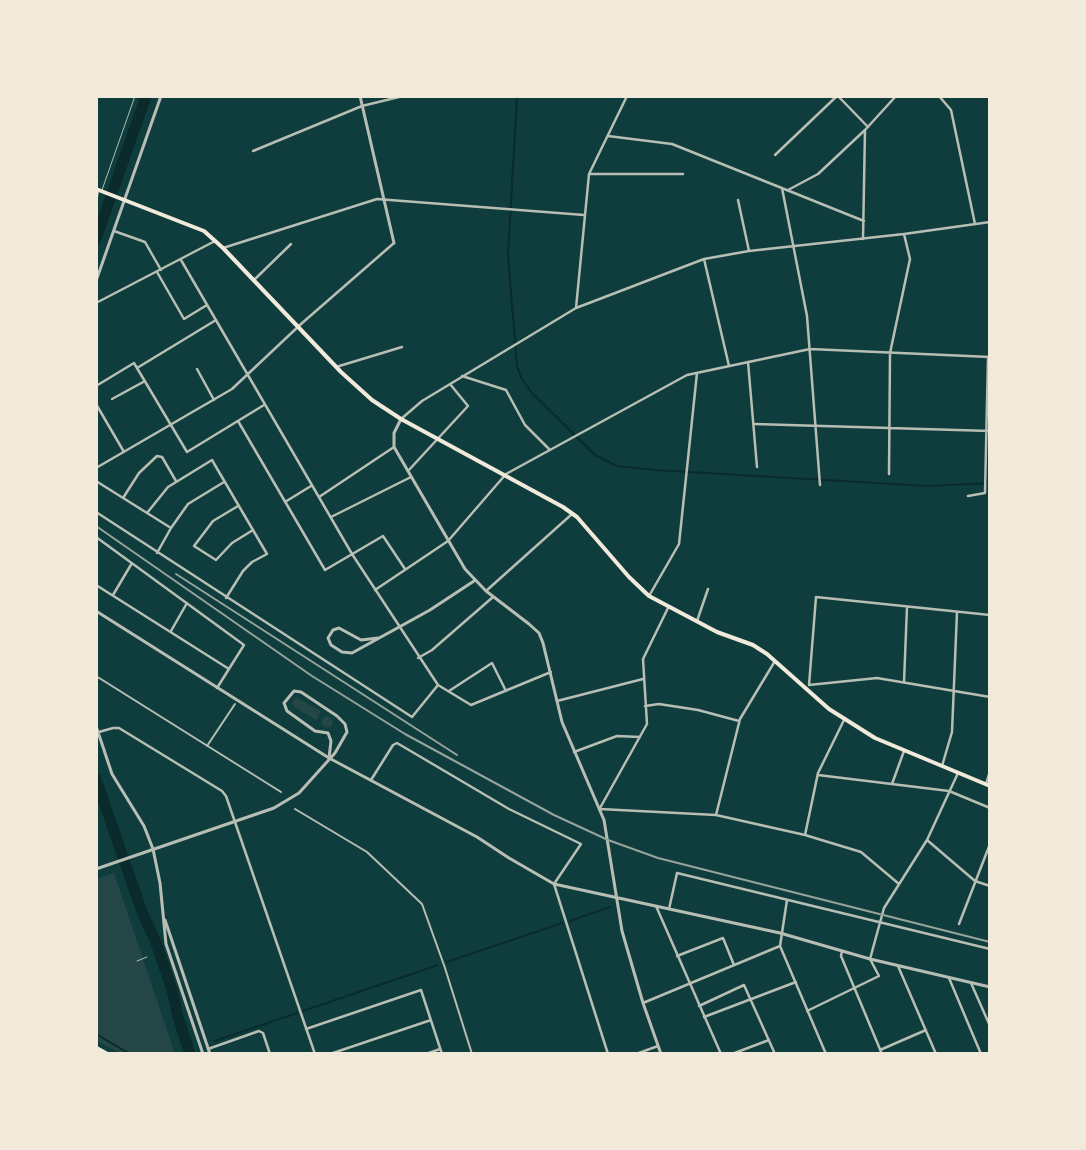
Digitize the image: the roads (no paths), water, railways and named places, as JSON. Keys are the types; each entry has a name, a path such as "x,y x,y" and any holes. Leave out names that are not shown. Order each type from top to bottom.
{"highway":[{"path":"96,1048 107,1054"}],"main road":[{"path":"100,191 199,228 223,248 336,367 372,400 401,419 506,474 572,514 649,596 668,608 753,646 775,660 844,720 875,738 988,785"}],"street":[{"path":"96,282 123,199 161,96"},
{"path":"96,468 232,389 394,243 360,96"},
{"path":"253,151 362,106 402,96"},
{"path":"576,308 588,174 627,96"},
{"path":"775,155 837,96 866,128 863,239"},
{"path":"788,190 818,174 896,96"},
{"path":"939,96 951,110 975,224"},
{"path":"608,136 672,144 864,221"},
{"path":"588,174 683,174"},
{"path":"782,188 807,316 820,484"},
{"path":"96,202 100,191"},
{"path":"223,248 383,198 584,215"},
{"path":"738,200 749,251"},
{"path":"661,1054 643,1003 622,932 607,836 600,809 562,722 551,672 538,633 474,580 448,541 394,447 394,433 401,419 422,401 576,308 704,259 749,251 863,239 990,222"},
{"path":"114,231 145,242 161,270"},
{"path":"889,474 890,354 910,260 904,234"},
{"path":"96,303 215,241"},
{"path":"254,280 291,244"},
{"path":"704,259 729,366"},
{"path":"181,260 352,554 418,658 438,685 471,705 551,672"},
{"path":"157,272 184,319 207,305"},
{"path":"136,368 216,320"},
{"path":"336,367 402,347"},
{"path":"375,590 448,541 506,474 687,375 810,349 989,357 985,492 968,496"},
{"path":"748,362 758,467"},
{"path":"96,386 134,363 186,452 264,405"},
{"path":"197,369 214,400"},
{"path":"649,596 679,544 697,373"},
{"path":"462,376 506,390 525,425 550,450"},
{"path":"112,399 144,381"},
{"path":"408,471 468,406 450,384"},
{"path":"96,404 124,452"},
{"path":"238,421 325,570 383,536 406,569"},
{"path":"754,424 988,431"},
{"path":"319,497 394,447"},
{"path":"123,498 139,473 157,456 162,457 176,481"},
{"path":"147,514 160,495 176,481 212,460 267,554 252,562 242,571 226,598"},
{"path":"331,517 411,477"},
{"path":"96,481 171,528"},
{"path":"157,553 171,528 191,502 224,482"},
{"path":"285,502 312,485"},
{"path":"238,506 213,521 194,546 216,560 232,543 253,530"},
{"path":"96,512 412,717 438,685"},
{"path":"486,591 572,514"},
{"path":"96,537 244,644 217,688"},
{"path":"113,595 132,563"},
{"path":"378,638 361,640 339,628 333,630 328,638 331,645 342,652 350,653 399,627 445,602 474,580"},
{"path":"96,585 229,669"},
{"path":"696,621 708,589"},
{"path":"418,658 432,650 493,597"},
{"path":"990,614 816,597 808,687 877,678 990,697"},
{"path":"170,631 187,602"},
{"path":"904,682 907,606"},
{"path":"600,809 647,724 643,659 668,608"},
{"path":"96,611 329,758 482,840 508,858 554,884 780,933 870,959 990,987"},
{"path":"942,767 952,732 957,612"},
{"path":"716,815 739,721 775,660"},
{"path":"449,691 492,663 506,691"},
{"path":"96,676 281,792"},
{"path":"557,701 643,679"},
{"path":"96,868 274,808 292,798 307,786 329,758 346,735 345,724 337,716 301,692 290,693 284,703 286,711 315,730 328,733 331,741 329,758"},
{"path":"207,746 235,704"},
{"path":"645,706 668,705 698,710 739,721"},
{"path":"805,835 818,775 844,720"},
{"path":"96,726 112,774 144,826 153,850 158,869 166,944 203,1054"},
{"path":"98,732 119,728 222,791 226,796 315,1054"},
{"path":"574,752 618,736 640,737"},
{"path":"371,780 397,743 509,809 581,844 554,884"},
{"path":"892,784 904,751"},
{"path":"988,785 990,771"},
{"path":"807,1011 879,976 870,959 884,908 927,840 958,773"},
{"path":"818,775 949,791 990,808"},
{"path":"295,809 367,852 422,904 445,968 472,1054"},
{"path":"600,809 716,815 805,835 861,852 899,884"},
{"path":"927,840 976,881 990,886"},
{"path":"959,924 990,844"},
{"path":"669,909 677,873 990,949"},
{"path":"554,884 608,1054"},
{"path":"787,900 780,933 780,946 826,1054"},
{"path":"656,906 721,1054"},
{"path":"164,917 210,1054"},
{"path":"677,956 723,938 734,965"},
{"path":"643,1003 780,946"},
{"path":"842,951 841,956 881,1052 926,1030"},
{"path":"898,966 936,1054"},
{"path":"949,978 981,1054"},
{"path":"704,1017 796,982"},
{"path":"971,983 990,1026"},
{"path":"699,1006 744,985 775,1054"},
{"path":"306,1029 422,990 442,1054"},
{"path":"330,1054 431,1020"},
{"path":"208,1049 259,1031 263,1033 270,1054"},
{"path":"732,1054 769,1040"},
{"path":"636,1054 659,1046"},
{"path":"426,1054 440,1049"}],"lane":[{"path":"100,191 135,96"},
{"path":"137,961 147,958"}],"waterway":[{"path":"96,239 146,96"},
{"path":"517,96 508,255 517,366 522,379 532,393 595,455 617,466 655,470 928,486 990,483"},
{"path":"96,779 142,912 155,940 172,990 178,1017 190,1054"},
{"path":"570,921 610,907"},
{"path":"447,962 562,923"},
{"path":"303,1011 438,965"},
{"path":"215,1041 297,1013"},
{"path":"96,1034 130,1054"}],"railway":[{"path":"96,526 312,676 405,734 554,815 608,840 658,858 990,942"},
{"path":"176,574 457,755"}]}
